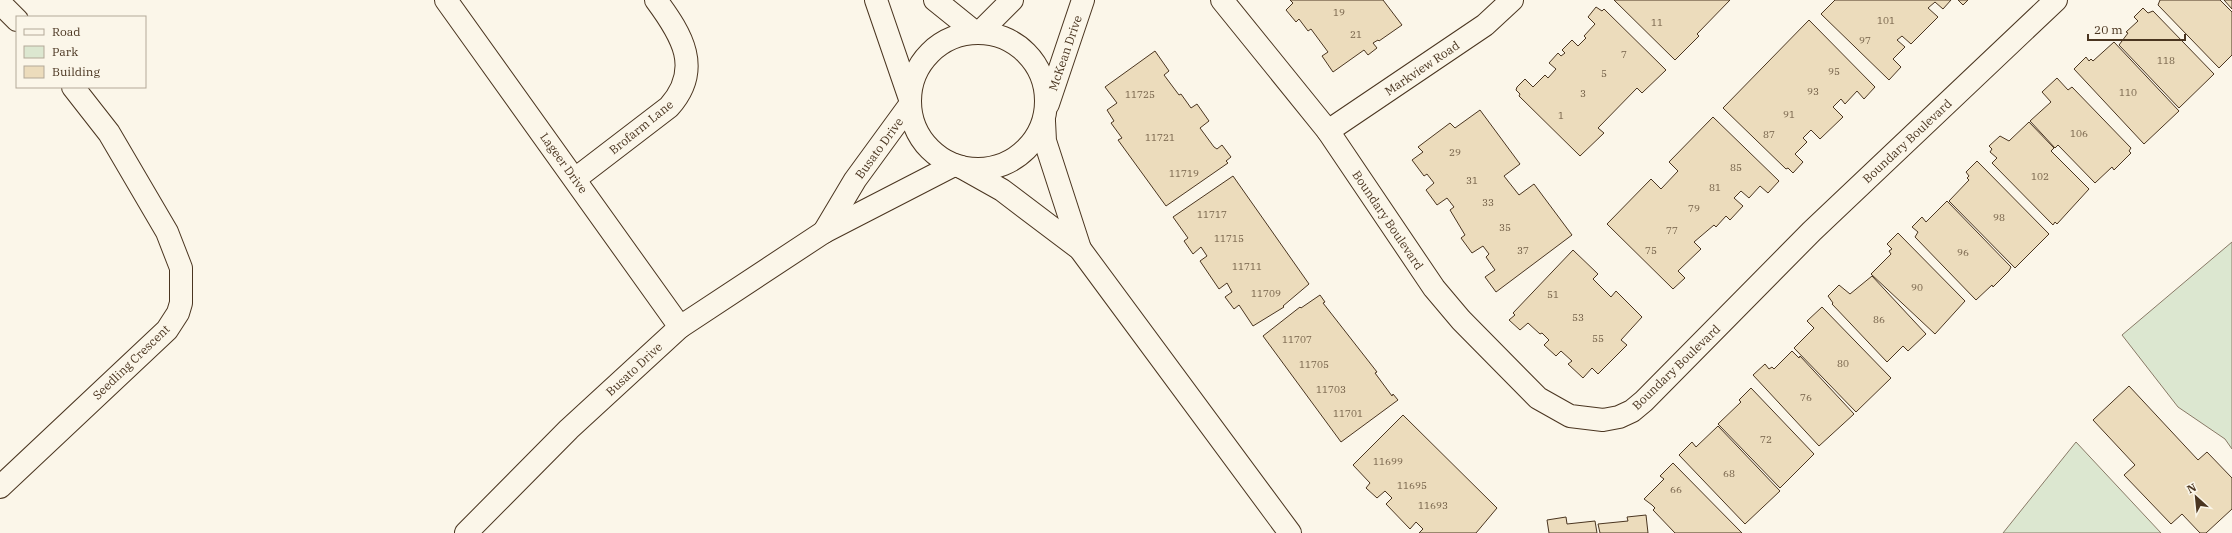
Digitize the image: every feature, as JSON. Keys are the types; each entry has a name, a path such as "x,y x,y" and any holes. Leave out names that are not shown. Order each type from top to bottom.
{"street":[{"name":"Lageer Drive","path":"446,0 680,327"},
{"name":"Brofarm Lane","path":"575,179 669,107 680,94 687,68 684,48 677,28 656,0"},
{"path":"876,0 910,102 915,128 927,148 945,162 966,169 989,169 1010,162 1028,148 1041,129 1045,114"},
{"path":"935,0 978,33"},
{"path":"978,33 1012,0"},
{"name":"McKean Drive","path":"1045,114 1083,0"},
{"name":"Boundary Boulevard","path":"1222,0 1328,131 1434,288 1461,320 1538,398 1570,416 1603,420 1618,417 1632,411 1644,401 1812,231 2056,0"},
{"name":"Markview Road","path":"1328,131 1485,25 1512,0"},
{"path":"0,3 16,19"},
{"path":"910,102 912,84 921,64 937,47 956,36 978,33 1001,36 1021,47 1036,64 1045,84 1045,141 1080,249"},
{"name":"Seedling Crescent","path":"0,487 167,330 178,313 181,303 181,268 168,232 109,133 74,88"},
{"name":"Busato Drive","path":"824,232 855,180 910,102"},
{"path":"957,166 1002,190 1080,249 1290,533"},
{"name":"Busato Drive","path":"466,533 569,429 680,327 824,232 957,166"}],"green space":[{"path":"2232,242 2232,449 2225,439 2178,407 2122,335"},
{"path":"2076,442 2161,533 2003,533"}],"building":[{"path":"1290,0 1383,0 1402,25 1379,41 1378,40 1373,43 1377,48 1368,55 1364,50 1333,72 1322,56 1328,52 1311,29 1308,31 1299,19 1296,22 1286,10 1293,3"},
{"path":"1614,0 1730,0 1697,34 1699,36 1675,60"},
{"path":"1835,0 1951,0 1943,9 1935,2 1928,8 1938,17 1911,44 1902,36 1897,40 1905,47 1893,59 1901,67 1889,80 1821,14"},
{"path":"1958,0 1968,0 1963,5"},
{"path":"2160,0 2220,0 2232,12 2232,55 2219,68 2158,5"},
{"path":"2224,0 2232,0 2232,9"},
{"path":"1596,7 1602,11 1604,9 1666,70 1642,93 1637,88 1598,128 1604,133 1580,156 1519,96 1520,94 1516,90 1525,79 1533,87 1545,75 1548,78 1556,69 1549,63 1558,53 1561,56 1565,53 1562,50 1572,40 1578,46 1586,38 1584,36 1595,24 1588,17"},
{"path":"2143,8 2148,13 2153,11 2214,74 2179,108 2119,45 2128,33 2126,32 2138,21 2134,17"},
{"path":"1809,20 1875,87 1864,99 1857,91 1845,104 1841,99 1833,107 1843,117 1820,139 1811,130 1803,138 1807,142 1795,154 1803,162 1793,173 1788,168 1786,169 1723,108"},
{"path":"2114,42 2179,111 2144,144 2074,69 2086,57 2089,61 2091,59 2093,61"},
{"path":"1155,51 1169,71 1164,75 1179,95 1181,94 1191,108 1197,104 1209,121 1200,128 1214,147 1217,149 1222,145 1231,157 1226,161 1228,163 1166,206 1118,140 1122,138 1111,123 1114,121 1107,110 1117,103 1105,87"},
{"path":"2057,78 2068,90 2072,87 2131,148 2129,151 2131,153 2114,170 2112,167 2095,183 2058,145 2055,148 2030,121 2051,102 2042,92"},
{"path":"1480,110 1520,164 1504,176 1519,195 1534,184 1572,235 1496,292 1485,277 1495,270 1486,257 1489,254 1483,246 1472,253 1461,238 1465,235 1450,210 1454,207 1447,198 1437,205 1426,190 1434,183 1427,174 1424,176 1412,160 1423,152 1418,147 1450,123 1455,128"},
{"path":"1713,117 1779,181 1768,193 1760,186 1749,198 1741,191 1734,198 1743,206 1730,220 1726,216 1716,227 1714,225 1694,242 1701,249 1678,271 1685,278 1673,289 1607,224 1651,179 1661,189 1678,171 1669,162"},
{"path":"2029,122 2054,148 2051,151 2089,189 2057,224 2055,222 2053,225 1992,163 1997,158 1990,152 1992,149 1989,146 2000,136 2009,141"},
{"path":"1977,161 2049,234 2015,268 1949,201 1969,180 1967,178 1969,176 1966,172"},
{"path":"1233,176 1309,284 1283,306 1284,307 1253,326 1239,305 1234,309 1225,297 1232,292 1227,283 1219,289 1200,261 1207,256 1201,247 1193,254 1184,241 1188,238 1173,217"},
{"path":"1947,201 2011,267 1993,287 1992,285 1976,300 1915,237 1918,232 1912,227 1922,217 1926,222"},
{"path":"1898,233 1965,301 1935,334 1871,274 1891,254 1889,251 1892,249 1887,244"},
{"path":"1573,250 1598,274 1593,279 1611,297 1616,291 1642,317 1621,340 1627,345 1598,374 1592,368 1583,378 1568,364 1572,361 1561,351 1556,356 1544,345 1549,340 1542,333 1540,334 1528,323 1520,330 1509,320 1515,315 1513,313"},
{"path":"1872,276 1926,334 1908,351 1903,346 1887,362 1832,304 1833,303 1828,296 1839,285 1850,294"},
{"path":"1320,295 1325,302 1323,303 1377,372 1375,373 1392,396 1393,394 1398,400 1341,442 1263,336 1300,307 1301,308"},
{"path":"1822,307 1891,378 1856,412 1794,348 1814,328 1807,321"},
{"path":"1792,351 1799,358 1800,356 1854,414 1819,446 1753,375 1765,364 1769,369 1772,367 1774,369"},
{"path":"2129,386 2198,460 2207,452 2232,478 2232,509 2206,533 2200,533 2182,514 2171,524 2124,475 2135,465 2093,420"},
{"path":"1751,388 1814,454 1780,488 1718,424 1741,402 1739,400"},
{"path":"1403,415 1497,508 1476,533 1419,533 1423,529 1416,522 1410,529 1386,504 1392,498 1385,491 1377,498 1366,488 1370,483 1353,465"},
{"path":"1718,426 1780,491 1745,524 1679,455 1692,442 1696,447"},
{"path":"1673,463 1742,533 1675,533 1653,510 1655,508 1644,499 1664,479 1660,476"},
{"path":"1646,515 1648,533 1600,533 1598,524 1628,521 1627,517"},
{"path":"1566,517 1567,524 1595,521 1597,533 1549,533 1547,520"}]}
